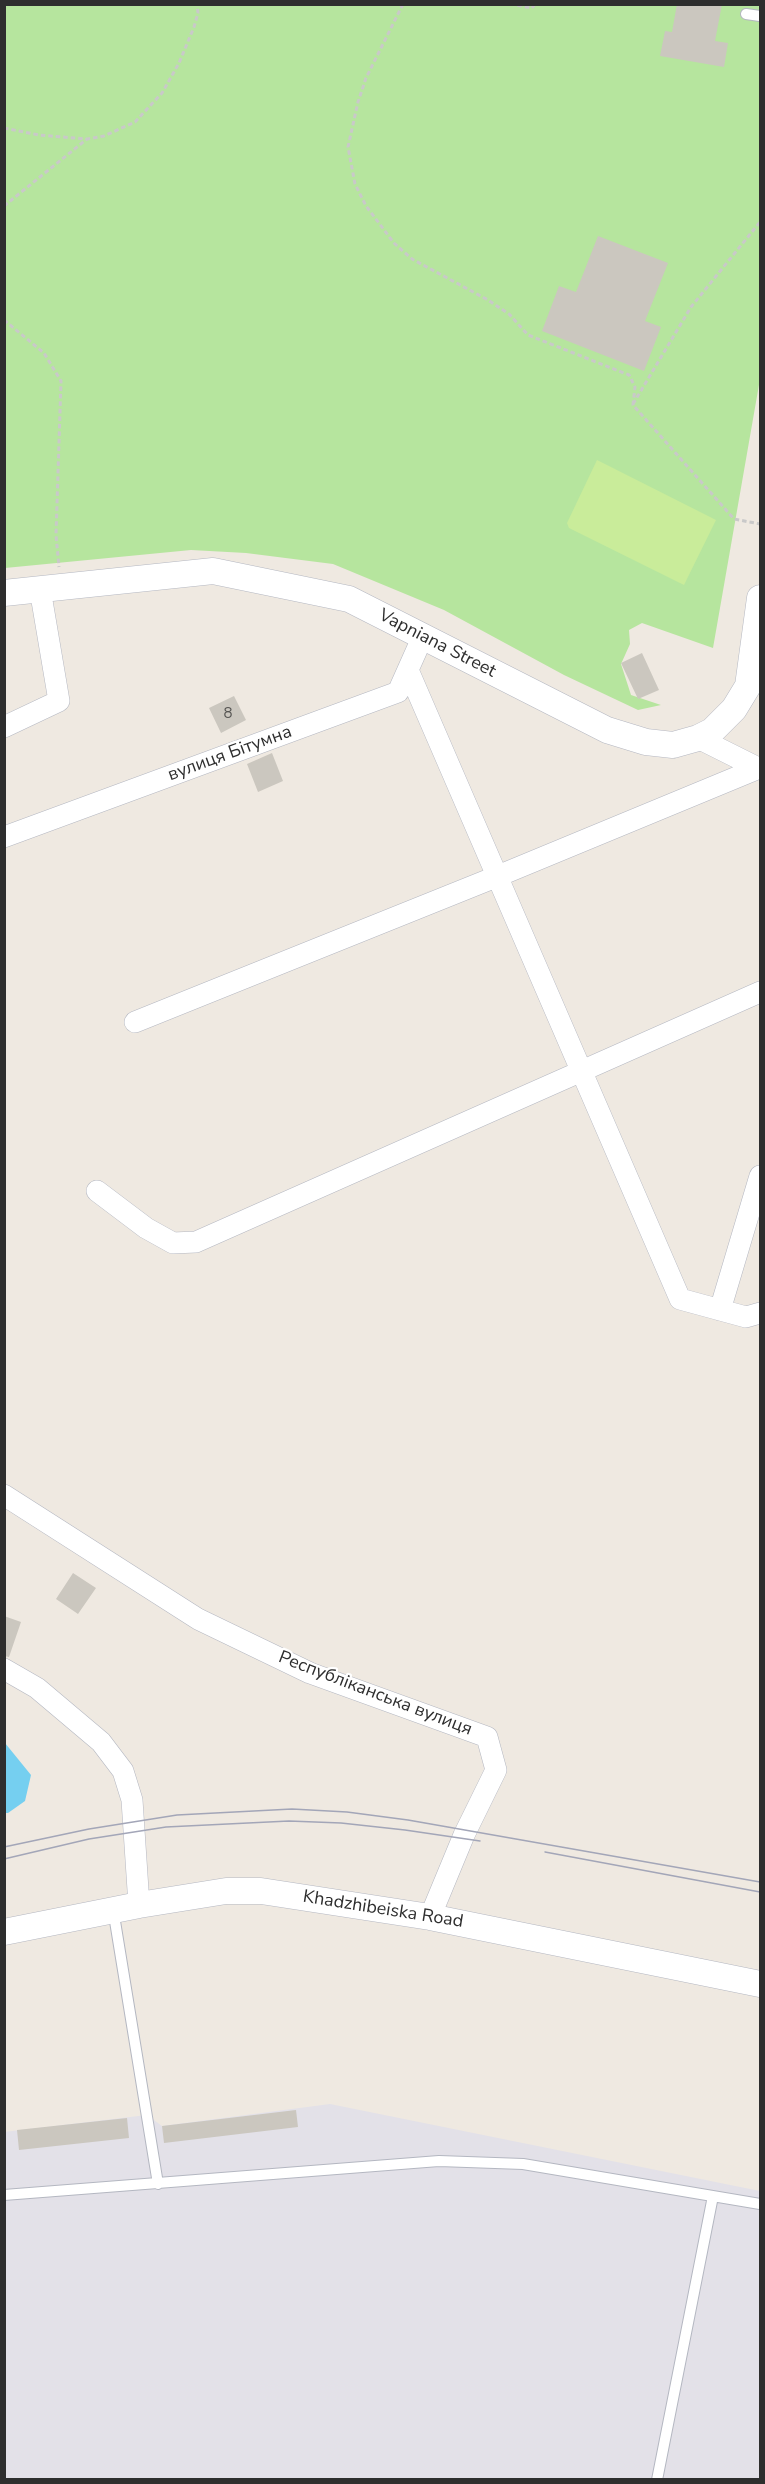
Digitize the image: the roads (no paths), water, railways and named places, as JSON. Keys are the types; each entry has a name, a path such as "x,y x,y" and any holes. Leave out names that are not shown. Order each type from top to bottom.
{"street":[{"name":"Vapniana Street","path":"4,593 213,571 349,599 607,730 646,742 673,745 698,738 712,731 734,709 748,686 760,598"},
{"path":"4,727 59,701 50,588"},
{"name":"вулиця Бітумна","path":"4,837 398,692 423,636"},
{"path":"408,670 680,1299 746,1317 760,1313"},
{"path":"698,738 760,768"},
{"path":"135,1022 760,768"},
{"path":"97,1191 146,1228 173,1243 196,1242 760,992"},
{"path":"720,1310 760,1176"},
{"name":"Республіканська вулиця","path":"4,1495 198,1619 310,1673 487,1737 496,1770 463,1838 430,1917"},
{"path":"4,1669 37,1688 101,1742 123,1771 132,1800 139,1905"},
{"name":"Khadzhibeiska Road","path":"4,1932 112,1909 226,1891 261,1891 430,1917 760,1984"}],"lane":[{"path":"746,14 760,16"},
{"path":"112,1909 158,2184"},
{"path":"4,2195 439,2161 523,2164 760,2204"},
{"path":"657,2480 713,2196"}],"water":[{"path":"5,1743 31,1775 25,1801 8,1813 5,1813"}],"tram line":[{"path":"4,1847 89,1829 177,1815 292,1809 347,1812 408,1820 760,1882"},
{"path":"4,1859 89,1839 166,1827 289,1821 341,1823 480,1841"},
{"path":"545,1852 760,1892"}]}
